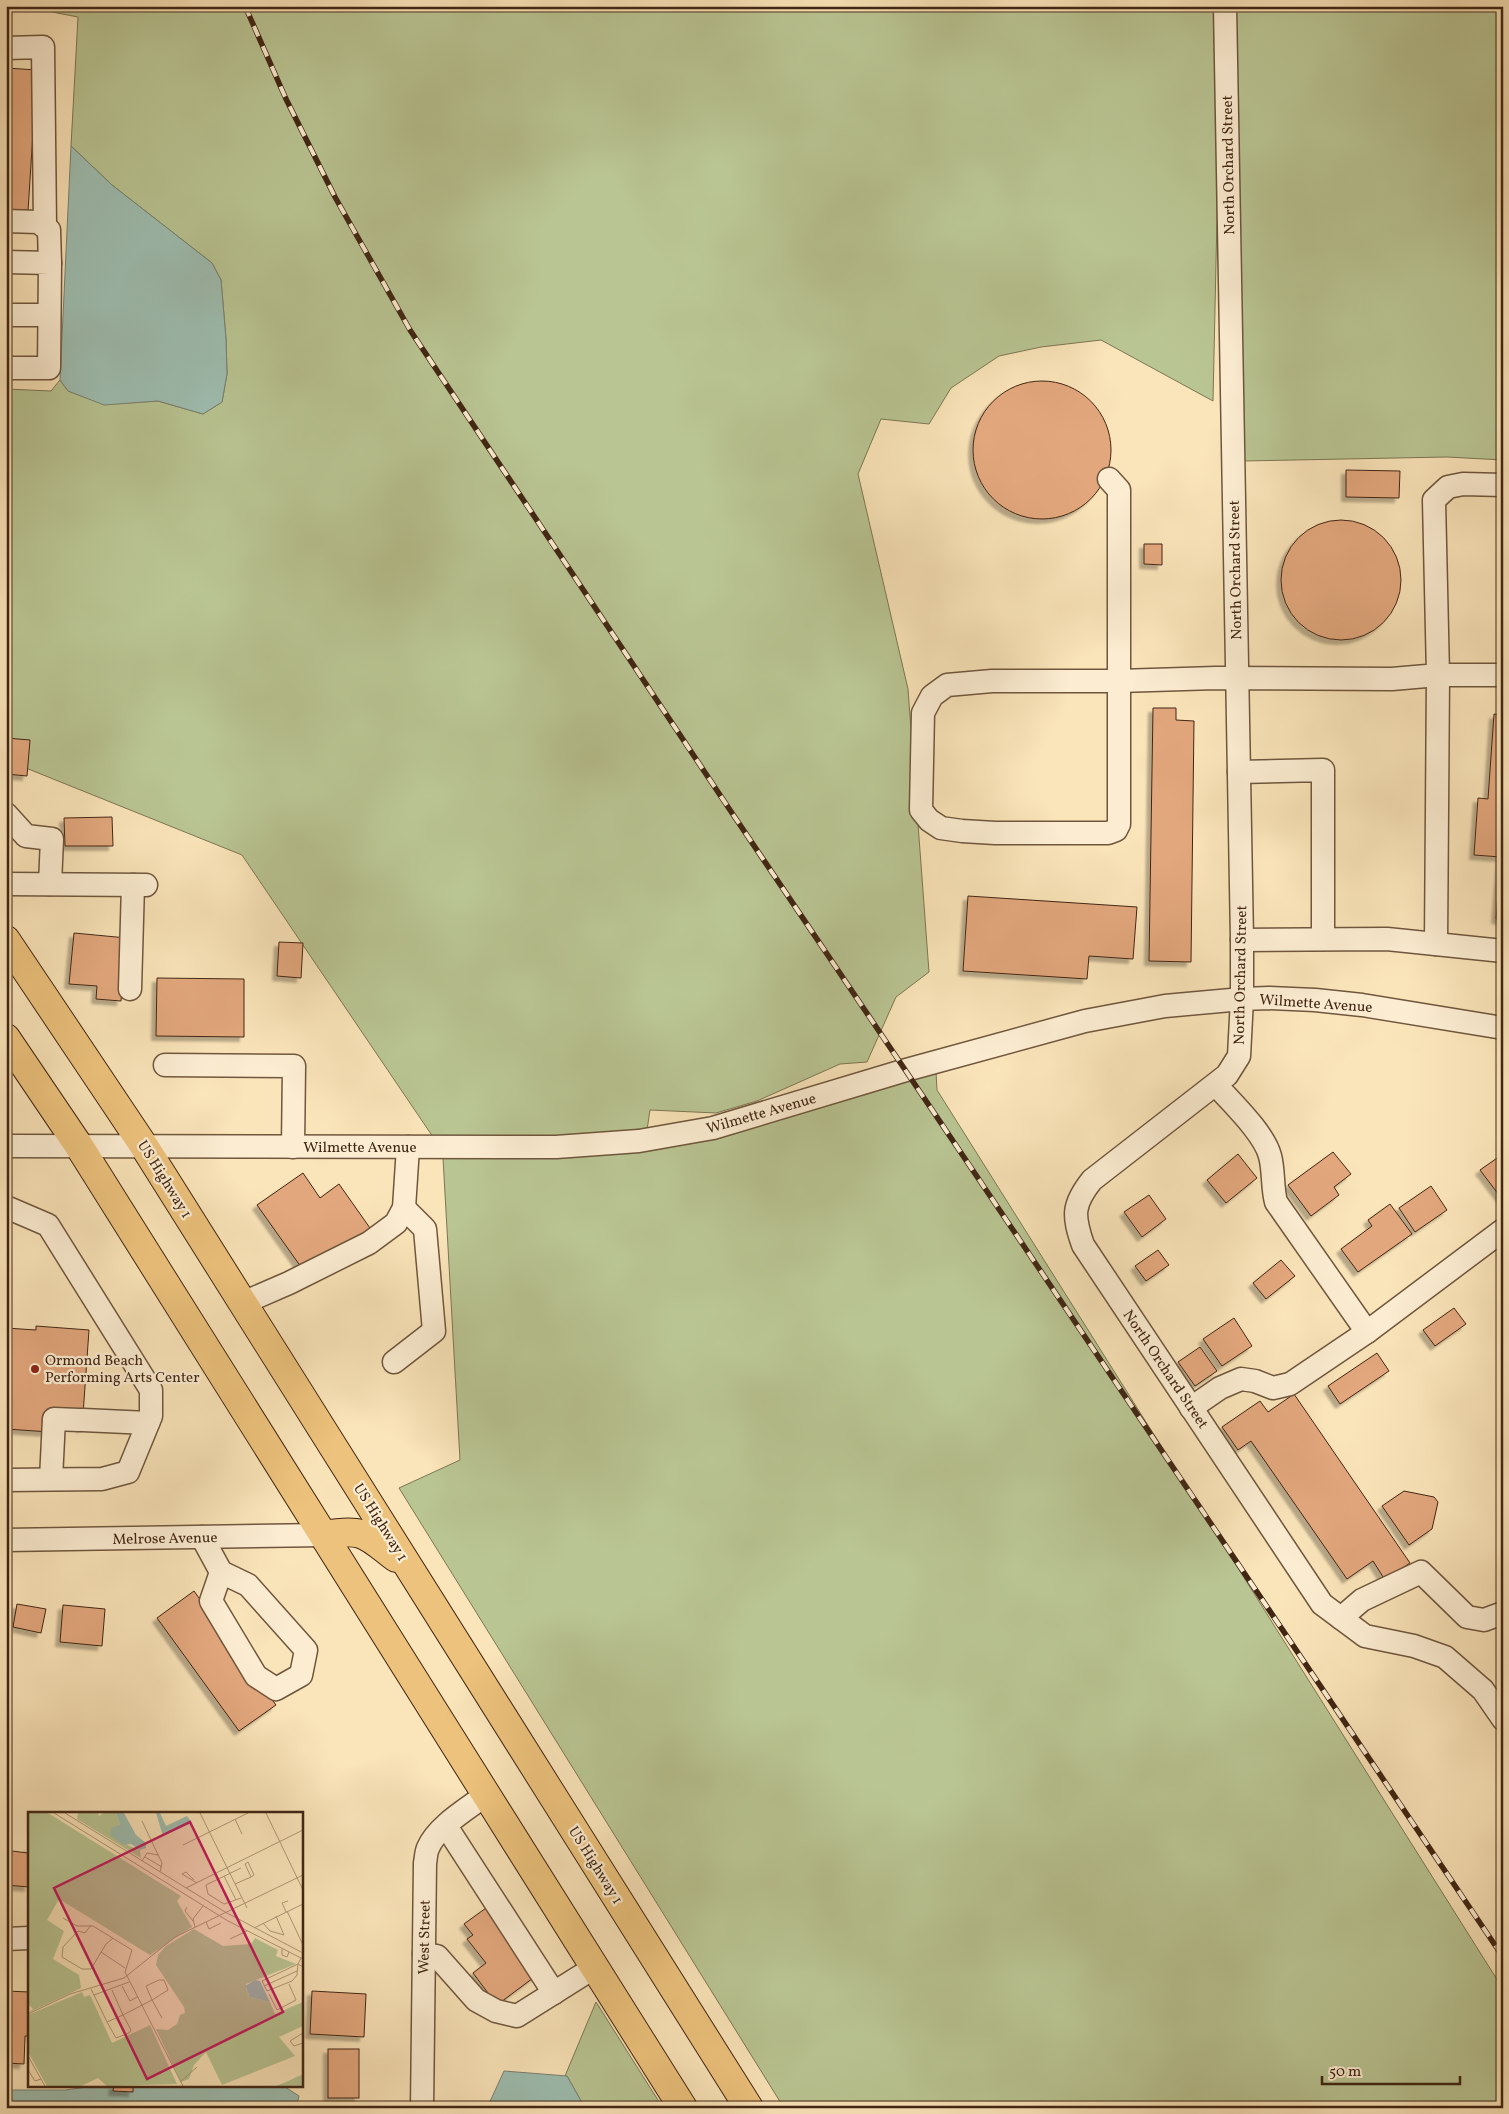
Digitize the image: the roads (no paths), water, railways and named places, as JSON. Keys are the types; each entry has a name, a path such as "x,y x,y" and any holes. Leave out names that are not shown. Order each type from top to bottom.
{"main road":[{"name":"US Highway 1","path":"8,944 144,1146 749,2108"},
{"path":"6,1038 79,1146 683,2108"},
{"path":"324,1535 350,1530 368,1535 411,1570"}],"street":[{"name":"North Orchard Street","path":"1225,6 1242,940 1242,999 1239,1056 1227,1075 1216,1085 1092,1180 1083,1191 1077,1204 1075,1218 1083,1244 1322,1604 1365,1636 1414,1646 1445,1656 1482,1690 1503,1719"},
{"path":"6,48 43,47 41,224"},
{"path":"6,221 41,224 49,230 50,262 49,368 6,368"},
{"path":"6,262 50,262"},
{"path":"6,315 49,315"},
{"path":"1109,479 1119,490 1119,681 1118,824 1116,830 1108,833 995,833 940,828 928,820 921,810 923,713 932,696 948,685 992,681 1119,681 1237,678 1392,679 1438,675 1503,675"},
{"path":"1436,944 1438,675 1434,500 1448,487 1463,484 1503,485"},
{"path":"1239,772 1323,770 1323,940"},
{"path":"6,814 26,836 52,839 50,884"},
{"path":"6,884 140,885 130,989"},
{"path":"1242,940 1387,939 1503,951"},
{"name":"Wilmette Avenue","path":"6,1146 556,1147 639,1142 713,1128 906,1070 1085,1022 1165,1006 1242,999 1269,998 1362,1005 1503,1028"},
{"path":"165,1065 294,1066 292,1147"},
{"path":"1216,1085 1257,1133 1264,1144 1270,1156 1272,1188 1276,1202 1367,1332"},
{"path":"243,1303 289,1283 369,1242 396,1223 404,1208 408,1147"},
{"path":"6,1207 48,1224 151,1390 150,1420 128,1472 102,1479 6,1480"},
{"path":"394,1362 434,1332 425,1229 404,1208"},
{"path":"1191,1408 1220,1388 1241,1379 1255,1381 1273,1388 1290,1384 1367,1332 1503,1230"},
{"path":"51,1479 54,1419 150,1420"},
{"name":"Melrose Avenue","path":"6,1540 324,1535"},
{"path":"202,1537 221,1572 248,1585 306,1650 301,1676 276,1689 256,1676 211,1601 221,1572"},
{"path":"1340,1618 1362,1600 1421,1572 1467,1617 1484,1620 1503,1613"},
{"name":"West Street","path":"422,2108 425,1863 428,1848 446,1826 487,1794"},
{"path":"446,1826 554,1993"},
{"path":"6,1939 28,1938"},
{"path":"424,1954 437,1956 476,2000 496,2011 517,2016 595,1967"}],"railway":[{"path":"245,6 286,99 335,197 410,330 734,816 1503,1957"}],"place":[{"name":"Ormond Beach Performing Arts Center","path":"35,1369"}]}
